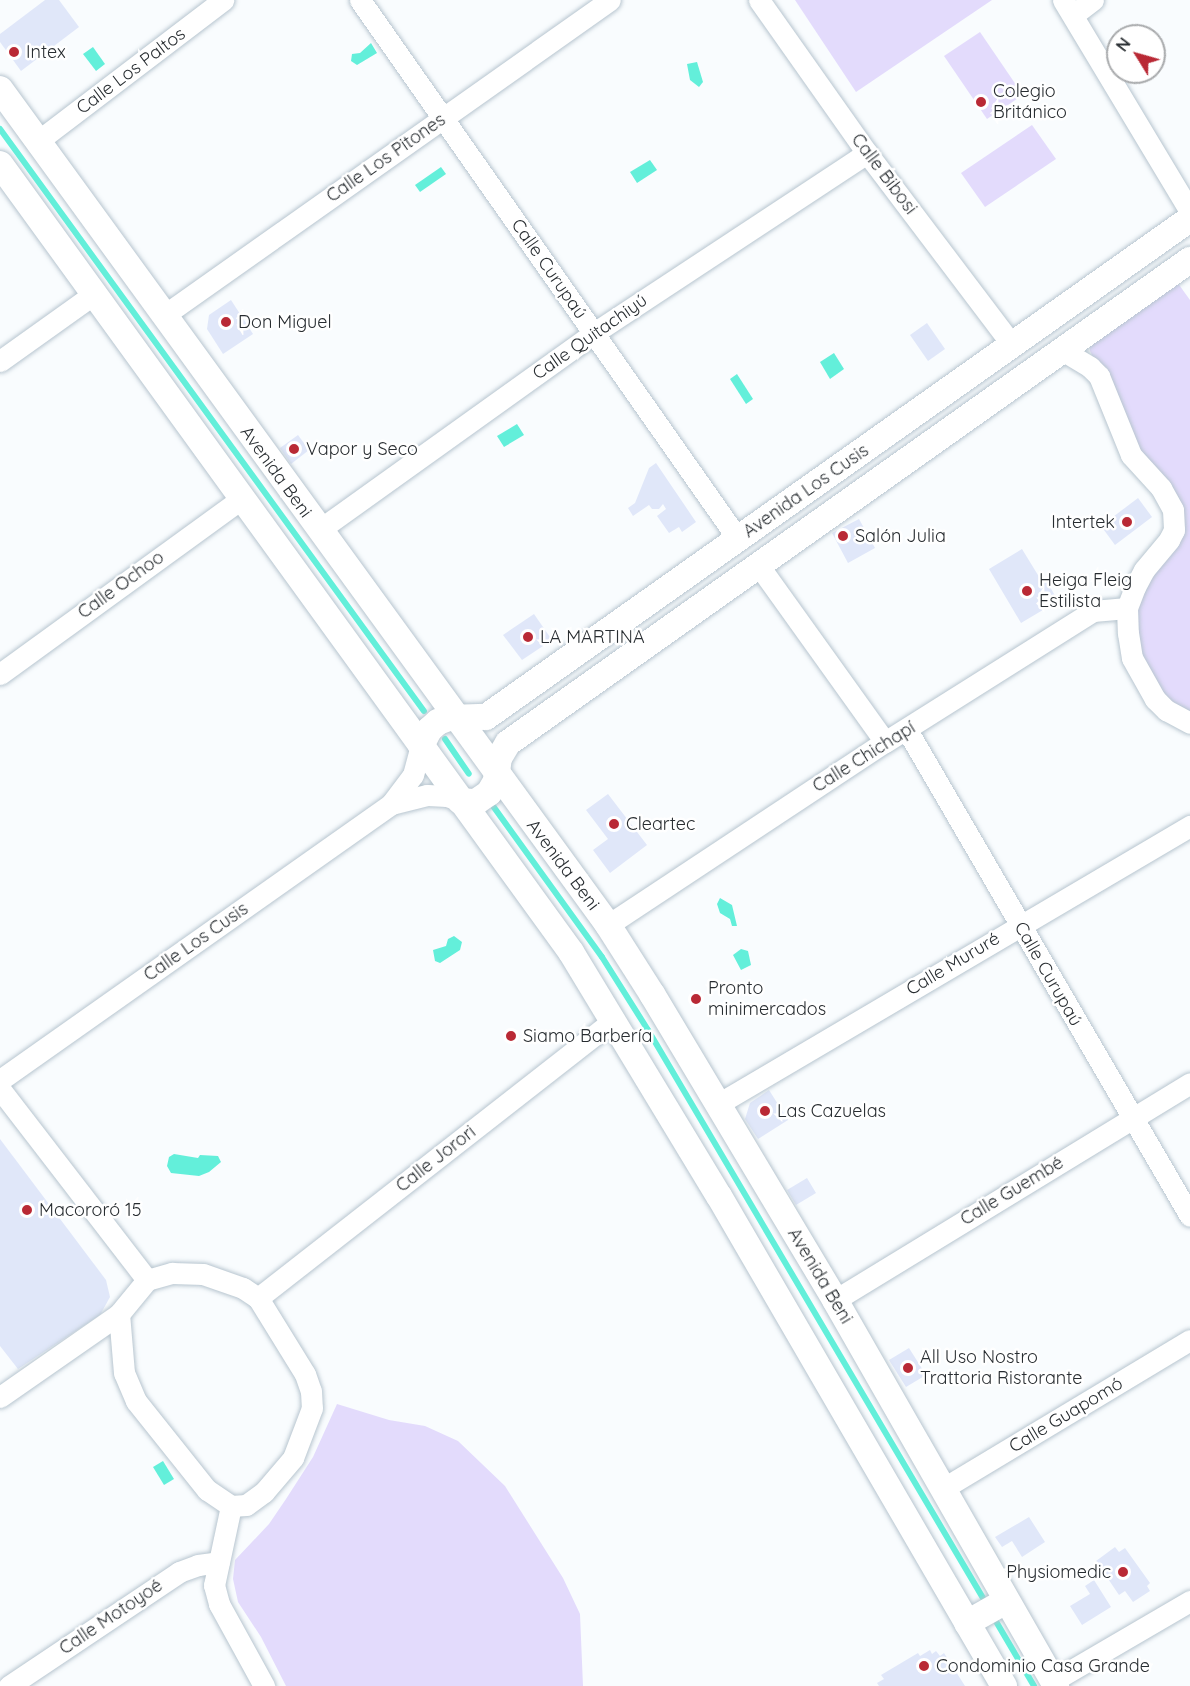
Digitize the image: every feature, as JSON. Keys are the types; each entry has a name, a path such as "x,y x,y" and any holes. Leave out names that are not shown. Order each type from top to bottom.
{"street":[{"name":"Calle Los Paltos","path":"38,141 223,0"},
{"name":"Calle Curupaú","path":"360,0 738,538"},
{"name":"Calle Los Pitones","path":"163,316 610,0"},
{"name":"Calle Bibosi","path":"759,0 867,153 1012,345"},
{"path":"1093,0 1068,7 1190,211"},
{"name":"Avenida Beni","path":"0,89 318,530 608,926 835,1300 1055,1684"},
{"name":"Calle Quitachiyú","path":"318,530 594,333 867,153"},
{"path":"0,164 244,497 460,801 571,952 614,1020 1004,1686"},
{"name":"Avenida Los Cusis","path":"421,746 432,726 443,719 486,717 1190,219"},
{"name":"Avenida Los Cusis","path":"460,801 476,802 485,797 492,788 501,752 508,743 1189,262"},
{"path":"0,361 94,294"},
{"path":"1062,350 1090,367 1099,376 1131,455 1161,488 1173,510 1174,530 1139,578 1127,608 1130,649 1145,685 1166,710 1190,723"},
{"name":"Calle Ochoo","path":"0,674 244,497"},
{"path":"796,498 815,526"},
{"path":"759,566 885,742"},
{"name":"Calle Chichapí","path":"608,926 885,742 1093,611 1127,608"},
{"path":"503,705 524,732"},
{"name":"Calle Curupaú","path":"907,730 1131,1119 1190,1216"},
{"name":"Calle Los Cusis","path":"0,1080 391,804 413,775 421,746"},
{"name":"Calle Los Cusis","path":"391,804 427,795 447,796 460,801"},
{"name":"Calle Mururé","path":"718,1104 1190,826"},
{"name":"Calle Jorori","path":"258,1298 614,1020"},
{"name":"Calle Guembé","path":"835,1300 1190,1083"},
{"path":"0,1089 147,1280"},
{"path":"0,1397 118,1314 147,1280 172,1273 203,1274 243,1288 258,1298 305,1374 311,1391 312,1408 293,1458 279,1477 246,1505 231,1506 207,1490 136,1401 124,1373 118,1314"},
{"name":"Calle Guapomó","path":"942,1489 1190,1340"},
{"path":"231,1506 214,1585 219,1604 264,1686"},
{"name":"Calle Motoyoé","path":"9,1686 179,1572 198,1565 219,1562"},
{"path":"967,1623 1006,1601"},
{"path":"1055,1684 1190,1601"}],"shaded area":[{"path":"795,0 992,0 856,92"},
{"path":"980,32 1023,95 987,119 944,56"},
{"path":"371,43 377,53 357,65 351,61 352,54 360,53"},
{"path":"93,47 105,64 96,71 83,54"},
{"path":"697,62 703,82 699,87 690,80 687,64"},
{"path":"1032,125 1056,159 985,207 961,173"},
{"path":"650,160 657,170 637,183 630,172"},
{"path":"441,167 446,174 420,192 415,185"},
{"path":"1177,282 1190,300 1190,715 1170,701 1154,684 1138,644 1138,604 1145,585 1179,536 1090,351 1090,344"},
{"path":"834,353 844,369 830,379 820,362"},
{"path":"737,374 753,399 746,404 730,379"},
{"path":"517,424 524,435 504,447 497,436"},
{"path":"720,898 732,905 737,926 732,926 730,919 720,913 717,904"},
{"path":"454,936 462,942 460,950 440,963 435,961 433,950 446,946 448,939"},
{"path":"741,949 748,951 751,965 741,970 733,955"},
{"path":"174,1154 198,1158 200,1155 218,1156 221,1162 209,1172 199,1176 171,1173 167,1166 169,1157"},
{"path":"337,1404 389,1420 425,1426 458,1441 505,1486 563,1578 580,1614 583,1686 286,1686 261,1637 238,1602 233,1579 235,1560 269,1524 286,1499 313,1457"},
{"path":"163,1461 174,1479 164,1485 153,1467"}],"building":[{"path":"45,0 59,0 79,27 21,71 0,42 0,34"},
{"name":"Don Miguel","path":"231,300 253,334 223,354 207,329 209,315"},
{"path":"927,323 945,349 928,361 910,335"},
{"name":"Vapor y Seco","path":"298,435 309,450 291,464 280,448"},
{"path":"656,463 696,522 682,532 679,527 669,533 657,516 666,509 663,504 659,509 652,509 649,505 633,516 628,508 635,503 649,468"},
{"name":"Intertek","path":"1138,498 1152,517 1115,545 1101,526"},
{"path":"859,519 875,548 848,563 832,533"},
{"name":"Heiga Fleig Estilista","path":"1022,549 1041,580 1045,578 1058,601 1021,623 989,569"},
{"name":"LA MARTINA","path":"534,614 552,640 522,660 503,635"},
{"name":"Cleartec","path":"608,794 647,845 610,873 593,850 608,839 586,810"},
{"name":"Las Cazuelas","path":"769,1090 788,1120 758,1139 745,1119 750,1103"},
{"name":"Macororó 15","path":"0,1139 106,1280 110,1297 100,1315 18,1369 0,1346"},
{"path":"807,1178 816,1193 796,1205 787,1190"},
{"name":"All Uso Nostro Trattoria Ristorante","path":"909,1348 926,1375 906,1387 889,1360"},
{"path":"1029,1517 1045,1542 1022,1557 1012,1541 1002,1547 995,1537"},
{"name":"Physiomedic","path":"1115,1547 1119,1552 1125,1548 1150,1583 1147,1586 1150,1591 1133,1602 1125,1591 1119,1595 1096,1561"},
{"name":"Physiomedic","path":"1094,1580 1111,1607 1082,1625 1070,1606 1090,1594 1085,1586"},
{"name":"Condominio Casa Grande","path":"930,1650 932,1654 936,1651 940,1656 944,1653 965,1686 879,1686 877,1683 884,1679 881,1675 918,1653 920,1656"}],"waterway":[{"path":"0,129 424,711"},
{"path":"445,739 469,774"},
{"path":"493,806 602,957 648,1030 983,1598"},
{"path":"994,1618 1034,1686"}],"place":[{"name":"Intex","path":"14,52"},
{"name":"Colegio Británico","path":"981,102"},
{"name":"Don Miguel","path":"226,322"},
{"name":"Vapor y Seco","path":"294,449"},
{"name":"Intertek","path":"1127,522"},
{"name":"Salón Julia","path":"843,536"},
{"name":"Heiga Fleig Estilista","path":"1027,591"},
{"name":"LA MARTINA","path":"528,637"},
{"name":"Cleartec","path":"614,824"},
{"name":"Pronto minimercados","path":"696,999"},
{"name":"Siamo Barbería","path":"511,1036"},
{"name":"Las Cazuelas","path":"765,1111"},
{"name":"Macororó 15","path":"27,1210"},
{"name":"All Uso Nostro Trattoria Ristorante","path":"908,1368"},
{"name":"Physiomedic","path":"1123,1572"},
{"name":"Condominio Casa Grande","path":"924,1666"}]}
